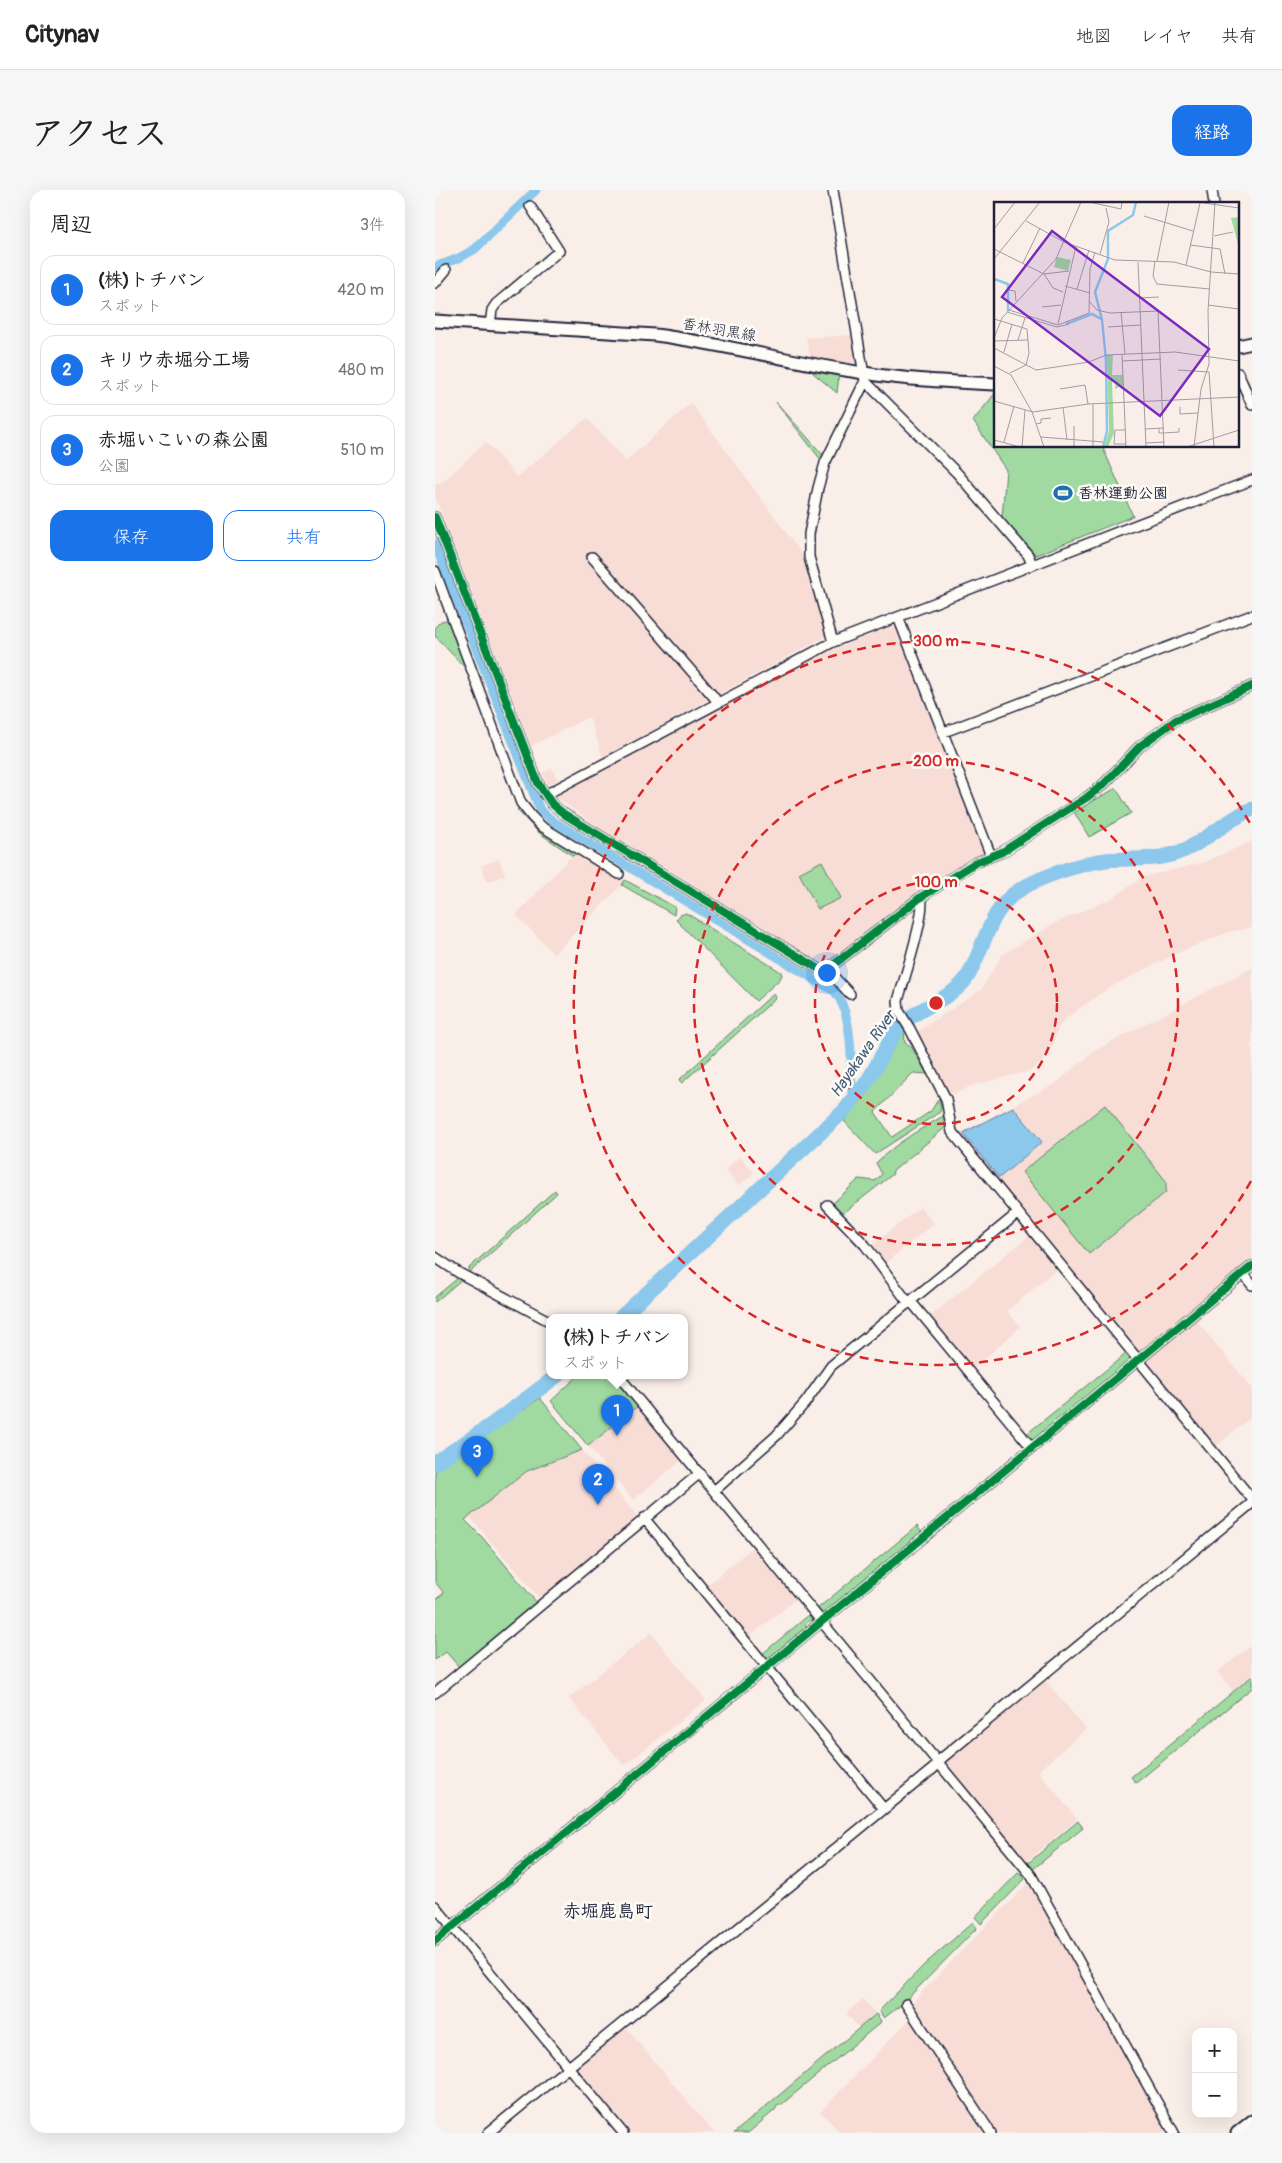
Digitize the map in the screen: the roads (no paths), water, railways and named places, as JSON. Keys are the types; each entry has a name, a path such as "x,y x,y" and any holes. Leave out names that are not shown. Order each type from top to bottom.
{"main road":[{"name":"香林羽黒線","path":"435,321 662,336 865,377 994,384"},
{"path":"1239,346 1252,343"},
{"path":"1237,2133 1252,2121"}],"street":[{"path":"833,190 865,377 973,491 1028,555 1032,564"},
{"path":"490,325 492,310 496,304 559,251 530,206"},
{"path":"435,284 446,270"},
{"path":"1239,375 1252,405"},
{"path":"833,642 809,557 809,534 825,463 865,377"},
{"path":"545,795 833,642 1252,480"},
{"path":"435,517 538,783 545,795 564,814 835,978 850,994"},
{"path":"593,556 715,697 717,703"},
{"path":"435,571 521,802 541,826 619,874"},
{"path":"944,732 1252,615"},
{"path":"898,617 991,856"},
{"path":"823,972 921,897 975,863 1005,850 1086,798 1104,784 1140,746 1176,720 1252,686"},
{"path":"921,897 923,901 921,917 899,1001 899,1011 946,1099 952,1132 1252,1499"},
{"path":"827,1206 865,1245 907,1300 911,1302 1032,1448"},
{"path":"714,1491 787,1424 831,1366 1018,1213"},
{"path":"435,1257 459,1273 546,1319"},
{"path":"435,1941 1252,1266"},
{"path":"1243,1273 1252,1285"},
{"path":"621,1379 1037,1884 1174,2133"},
{"path":"435,1693 700,1473"},
{"path":"489,2133 883,1810 1252,1503"},
{"path":"644,1518 883,1810"},
{"path":"435,1906 623,2133"},
{"path":"906,2004 991,2133"}],"water":[{"path":"1013,1107 1042,1142 999,1178 964,1135 965,1132"}],"waterway":[{"path":"435,267 459,258 475,249 536,190"},
{"path":"435,544 540,810 553,821 835,992 846,1014 850,1043 852,1099"},
{"name":"Hayakawa River","path":"624,1314 845,1110 867,1081 901,1025 918,1012 956,990 963,983 975,963 995,916 1011,897 1021,889 1040,879 1086,864 1106,860 1157,858 1174,854 1194,845 1252,809"},
{"name":"Hayakawa River","path":"435,1463 491,1425 553,1379"}],"place":[{"name":"香林運動公園","path":"1063,493"},
{"name":"(株)トチバン","path":"617,1436"},
{"name":"赤堀いこいの森公園","path":"477,1477"},
{"name":"キリウ赤堀分工場","path":"598,1505"}],"district":[{"name":"赤堀鹿島町","path":"608,1911"}]}
